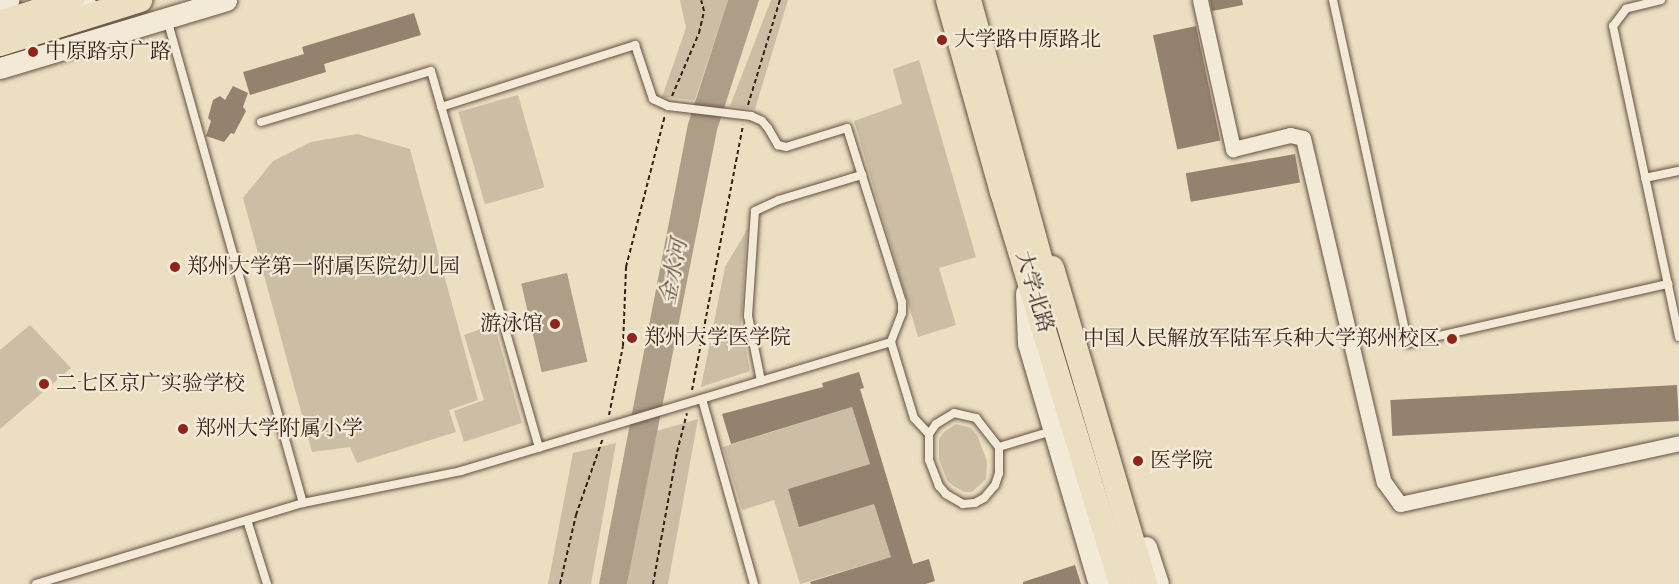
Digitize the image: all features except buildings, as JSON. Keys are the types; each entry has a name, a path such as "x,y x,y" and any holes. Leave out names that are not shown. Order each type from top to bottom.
{"main road":[{"path":"0,23 72,0"},
{"path":"0,44 89,7 140,0"},
{"name":"大学北路","path":"948,0 1012,189 1075,404 1141,583"},
{"name":"大学北路","path":"969,0 1012,189"},
{"path":"1012,189 1059,285 1141,583"},
{"path":"1012,189 1026,293 1110,584"}],"street":[{"path":"0,3 8,0"},
{"path":"0,68 226,0"},
{"path":"1200,0 1233,149 1290,135 1303,138 1384,482 1400,504 1679,443"},
{"path":"1026,293 1028,343 1099,584"}],"lane":[{"path":"1333,0 1408,344 1668,284"},
{"path":"1661,0 1626,9 1613,26 1679,337"},
{"path":"167,18 303,503"},
{"path":"441,107 635,45 653,99 668,106 745,115 762,121 778,145 786,147 847,128 902,302 902,313 891,342 914,418 929,434"},
{"path":"261,122 431,71 538,448"},
{"path":"1645,178 1679,171"},
{"path":"761,381 748,316 755,211 779,200 862,175"},
{"path":"36,584 303,503 461,471 891,342"},
{"path":"702,399 754,584"},
{"path":"954,413 976,418 999,447 999,473 995,485 984,498 975,503 963,504 954,500 939,486 929,460 929,434 943,417 954,413"},
{"path":"999,447 1054,430"},
{"path":"247,520 267,584"}],"path":[{"path":"560,584 576,515 607,428 623,346 626,267 668,106 699,33 704,11 701,0"},
{"path":"653,584 677,452 690,402 734,160 745,115 780,0"}],"shaded area":[{"path":"680,0 728,0 695,100 662,97 686,28"},
{"path":"771,0 788,0 755,109 730,106"},
{"path":"919,60 976,257 939,268 956,325 918,337 854,121 902,104 893,69"},
{"path":"518,95 544,187 485,204 458,112"},
{"path":"357,134 410,149 478,400 449,410 456,432 357,463 350,447 312,452 243,198 273,161 311,142"},
{"path":"747,230 741,324 750,371 701,387 725,267"},
{"path":"494,324 522,423 464,442 454,411 484,400 464,335"},
{"path":"30,325 71,368 0,429 0,350"},
{"path":"852,407 870,464 788,489 799,526 874,504 891,557 800,584 774,500 742,510 723,447"},
{"path":"698,419 668,584 627,584 657,431"},
{"path":"956,424 971,428 977,435 987,461 986,479 972,492 964,492 947,480 939,459 939,439 944,432"},
{"path":"616,443 591,584 548,584 573,453"}],"water":[{"name":"金水河","path":"728,0 759,0 717,130 627,584 599,584 688,124"},
{"name":"游泳馆","path":"567,273 587,362 542,372 521,284"}],"place":[{"name":"大学路中原路北","path":"942,40"},
{"name":"中原路京广路","path":"33,52"},
{"name":"郑州大学第一附属医院幼儿园","path":"175,267"},
{"name":"游泳馆","path":"555,324"},
{"name":"郑州大学医学院","path":"632,338"},
{"name":"中国人民解放军陆军兵种大学郑州校区","path":"1452,339"},
{"name":"二七区京广实验学校","path":"44,384"},
{"name":"郑州大学附属小学","path":"183,429"},
{"name":"医学院","path":"1138,461"}]}
